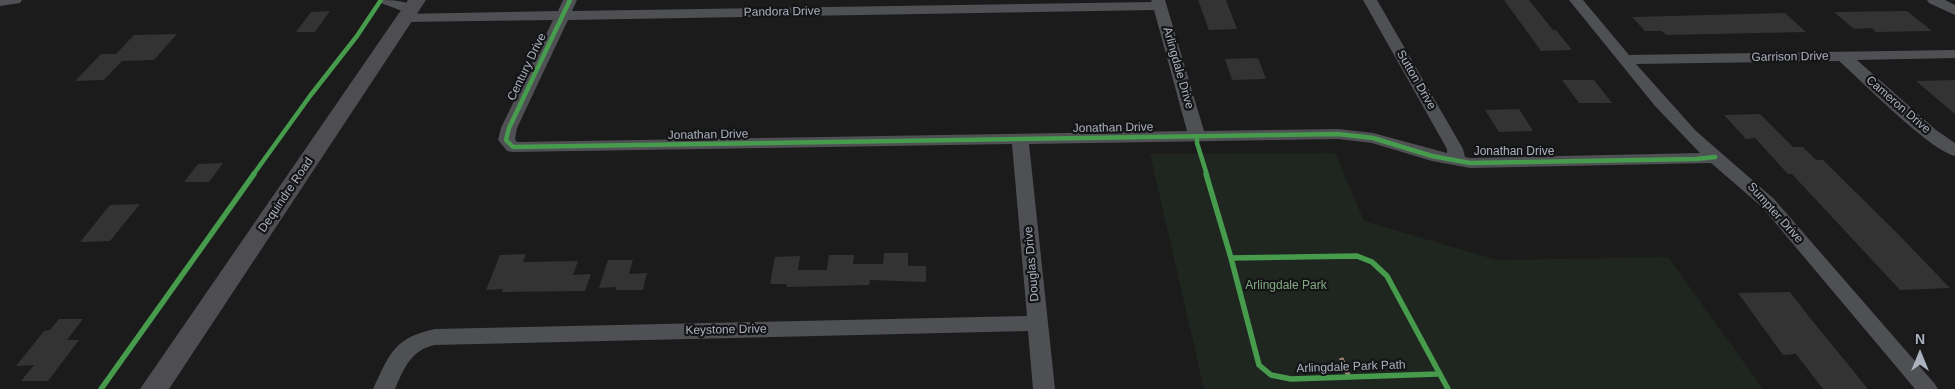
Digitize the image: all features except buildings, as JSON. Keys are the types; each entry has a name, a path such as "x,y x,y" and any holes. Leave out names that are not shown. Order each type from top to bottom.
{"main road":[{"name":"Dequindre Road","path":"154,389 410,9"}],"street":[{"path":"0,2 15,0"},
{"path":"386,0 410,9"},
{"name":"Century Drive","path":"508,144 506,136 509,128 570,0"},
{"name":"Sutton Drive","path":"1370,0 1455,149 1457,161"},
{"name":"Sumpter Drive","path":"1576,0 1683,128 1763,198 1927,389"},
{"path":"1934,0 1955,11"},
{"name":"Pandora Drive","path":"410,9 563,16 1159,3"},
{"name":"Arlingdale Drive","path":"1159,3 1197,136"},
{"name":"Garrison Drive","path":"1626,60 1955,54"},
{"name":"Cameron Drive","path":"1843,56 1930,134 1955,151"},
{"name":"Jonathan Drive","path":"508,144 520,148 1355,135 1457,161 1503,164 1715,157"},
{"name":"Douglas Drive","path":"1020,139 1044,389"},
{"name":"Keystone Drive","path":"384,389 405,349 414,343 435,337 1038,323"}],"green space":[{"name":"Arlingdale Park","path":"1335,153 1364,221 1497,260 1668,257 1763,389 1204,389 1150,154"}],"marked path":[{"path":"1341,358 1349,377"}],"cycle path":[{"path":"101,389 310,96 357,36 381,0"},
{"path":"570,0 509,128 506,140 513,147 1338,134 1373,138 1432,156 1470,163 1696,159 1715,157"},
{"path":"1197,136 1197,143 1231,258 1357,256 1372,262 1387,276 1448,389"},
{"name":"Arlingdale Park Path","path":"1231,258 1259,365 1271,375 1291,379 1438,374"}]}
